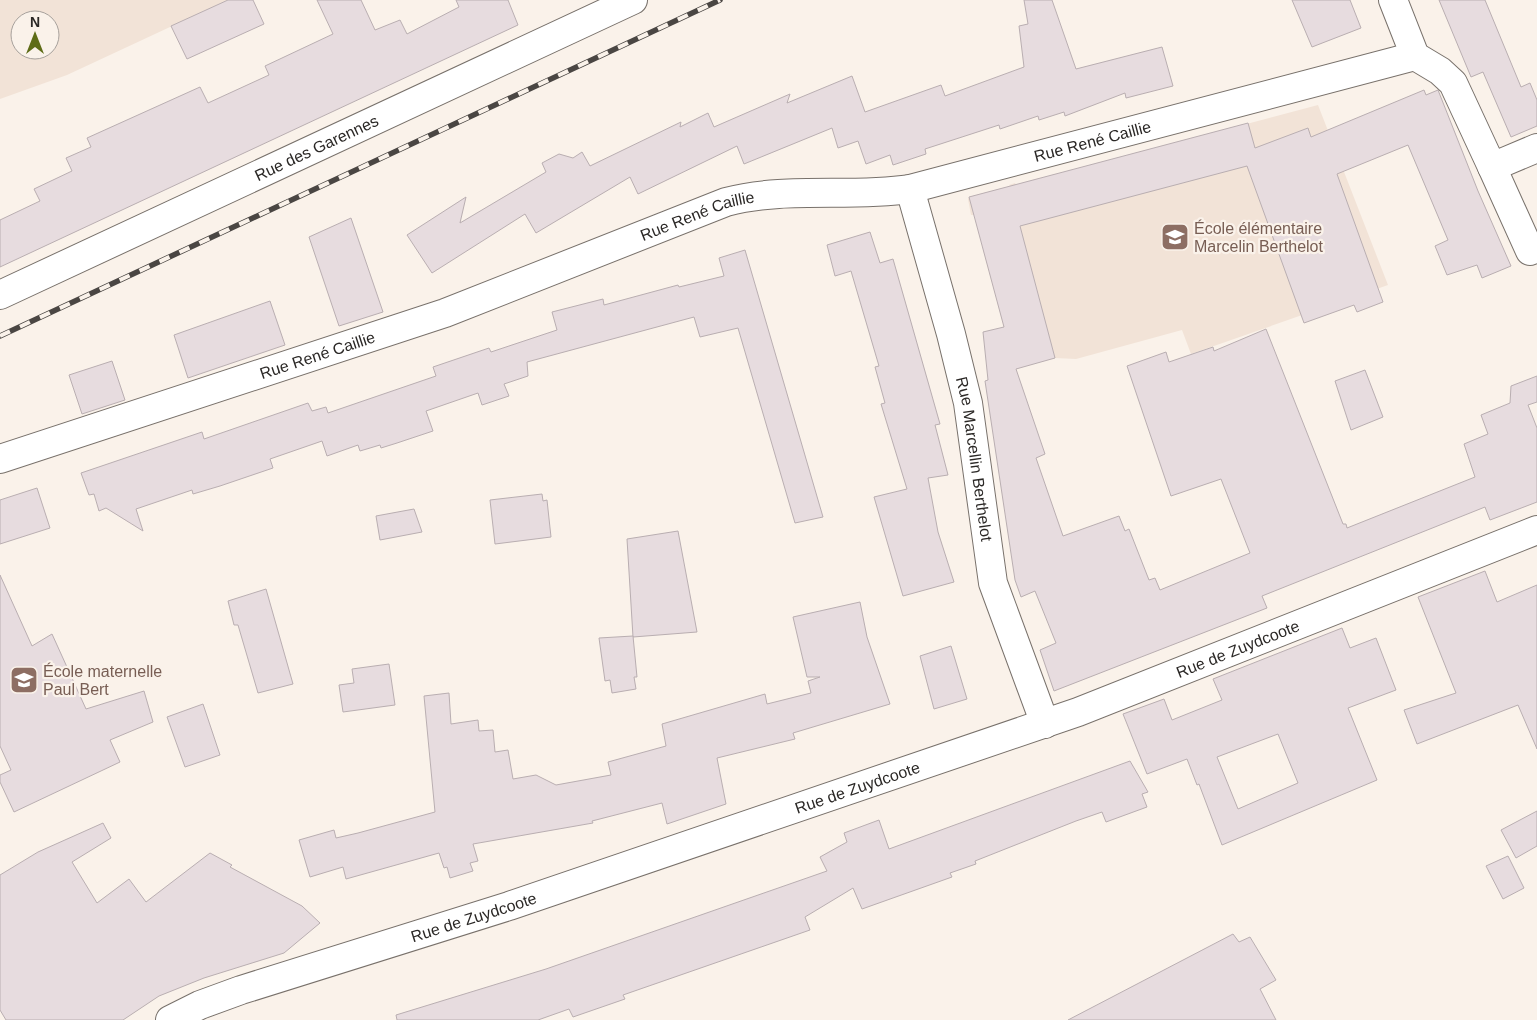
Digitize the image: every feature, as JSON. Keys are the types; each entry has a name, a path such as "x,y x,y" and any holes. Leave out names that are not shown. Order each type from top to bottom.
{"street":[{"name":"Rue des Garennes","path":"0,295 633,0"},
{"path":"1393,0 1415,56 1440,71 1453,83 1533,250"},
{"name":"Rue René Caillie","path":"0,459 445,313 726,202 756,196 794,192 881,192 910,189 1415,56"},
{"path":"1492,167 1537,148"},
{"name":"Rue Marcellin Berthelot","path":"910,189 951,334 968,403 993,583 1046,724"},
{"name":"Rue de Zuydcoote","path":"170,1020 200,1005 241,990 509,906 946,755 1046,724 1537,530"}],"shaded area":[{"path":"0,0 228,0 67,75 0,99"},
{"name":"École élémentaire Marcelin Berthelot","path":"1318,105 1388,285 1191,354 1182,330 1076,359 1055,358 1015,369 974,215 971,215 969,197 1015,183 1016,185"}],"building":[{"path":"228,0 253,0 264,24 187,59 171,26"},
{"path":"317,0 361,0 375,30 400,20 407,34 459,7 456,0 508,0 518,25 0,267 0,220 40,201 34,189 72,171 66,158 91,147 87,138 200,87 208,103 269,75 265,66 333,34"},
{"path":"1024,0 1052,0 1076,69 1162,47 1173,86 1126,98 1125,93 1065,116 1064,112 1039,120 1038,116 1000,129 999,125 925,149 926,154 893,165 890,155 866,164 858,141 838,148 832,128 744,164 737,146 638,194 630,177 536,233 525,214 432,273 407,235 466,197 460,223 546,172 542,163 559,154 573,158 582,152 590,166 681,122 680,127 708,113 714,127 790,94 787,103 852,76 865,112 941,85 945,96 1024,67 1019,26 1028,24"},
{"path":"1292,0 1350,0 1361,28 1312,47"},
{"path":"1439,0 1485,0 1521,87 1530,83 1537,100 1537,126 1511,137 1483,72 1471,77"},
{"path":"1424,90 1426,95 1438,90 1478,191 1511,266 1482,278 1477,265 1447,275 1435,246 1448,240 1408,145 1337,174 1383,302 1357,312 1354,305 1304,323 1247,166 1020,226 1055,358 1016,369 1045,454 1036,458 1063,536 1119,516 1125,531 1129,529 1149,580 1155,578 1160,590 1250,553 1221,479 1171,496 1127,366 1166,352 1169,362 1213,347 1214,351 1266,329 1343,524 1346,524 1347,528 1475,477 1464,444 1488,434 1481,415 1510,403 1511,386 1537,376 1537,402 1528,405 1537,428 1537,502 1490,520 1485,507 1262,596 1267,608 1054,691 1040,650 1056,643 1035,591 1021,597 1015,580 985,381 988,380 983,332 1004,327 969,197 1248,123 1255,148 1308,128 1311,137"},
{"path":"351,218 383,312 339,326 309,237"},
{"path":"870,232 880,263 893,259 940,424 935,425 948,475 928,478 938,532 954,582 903,596 874,497 907,489 881,404 885,403 875,367 879,366 851,271 835,276 827,245"},
{"path":"745,250 823,517 795,523 738,328 700,337 694,317 527,362 528,376 504,384 509,396 482,405 478,393 426,411 433,431 381,448 380,445 360,451 358,445 327,456 322,441 270,459 273,468 193,494 192,490 136,509 143,531 106,508 99,511 94,494 89,495 81,473 202,432 204,439 308,403 312,411 326,407 328,413 436,376 433,367 489,348 491,352 557,330 552,312 603,299 604,305 678,285 679,287 724,276 719,258"},
{"path":"270,301 285,345 188,378 174,335"},
{"path":"112,361 125,400 82,414 69,375"},
{"path":"1365,370 1383,417 1351,430 1335,381"},
{"path":"37,488 50,528 0,544 0,500"},
{"path":"542,494 543,501 547,500 551,537 495,544 490,500"},
{"path":"414,509 422,532 380,540 376,516"},
{"path":"678,531 697,632 633,637 627,539"},
{"path":"1485,571 1497,602 1537,585 1537,749 1518,705 1417,744 1404,710 1456,693 1418,597"},
{"name":"École maternelle Paul Bert","path":"0,575 32,646 52,634 86,709 144,691 153,722 110,740 120,762 14,812 0,782 0,775 11,770 0,746"},
{"path":"266,589 293,684 258,693 238,625 234,625 228,601"},
{"path":"860,602 867,637 890,704 793,733 795,739 717,758 726,804 667,824 662,803 592,821 593,823 473,844 478,861 470,863 473,871 450,878 447,867 444,868 439,853 346,879 343,867 310,877 299,840 334,830 336,838 435,812 424,696 449,693 451,724 478,720 479,731 493,730 495,752 508,750 513,779 536,775 556,785 611,775 608,762 666,746 662,724 765,694 767,704 811,693 808,681 820,677 807,677 793,617"},
{"path":"1342,628 1350,648 1376,638 1396,690 1348,708 1377,780 1222,845 1199,784 1197,785 1187,759 1147,774 1123,714 1164,699 1172,720 1222,700 1213,679","holes":["1278,734 1298,783 1238,809 1217,757"]},
{"path":"633,636 637,677 634,677 636,689 612,693 610,680 605,681 599,638"},
{"path":"951,646 967,699 934,709 920,656"},
{"path":"389,664 395,705 343,712 339,685 354,683 352,669"},
{"path":"203,704 220,755 185,767 167,717"},
{"path":"1130,761 1148,792 1142,794 1147,807 1106,822 1102,812 1076,821 975,861 976,864 950,873 952,877 862,909 853,888 805,917 810,930 623,995 625,999 573,1017 569,1009 538,1020 397,1020 396,1015 546,969 827,871 820,857 847,842 844,833 879,820 889,849"},
{"path":"1537,811 1537,846 1516,858 1501,830"},
{"path":"103,823 111,838 72,862 97,903 129,879 146,902 210,853 232,865 230,867 302,906 320,923 284,953 204,978 159,996 123,1020 6,1020 0,1010 0,875 38,852"},
{"path":"1508,856 1524,888 1503,899 1486,866"},
{"path":"1233,934 1239,942 1250,937 1276,980 1260,989 1276,1020 1068,1020"}],"railway":[{"path":"0,336 720,0"}],"place":[{"name":"École élémentaire Marcelin Berthelot","path":"1175,237"},
{"name":"École maternelle Paul Bert","path":"24,680"}]}
